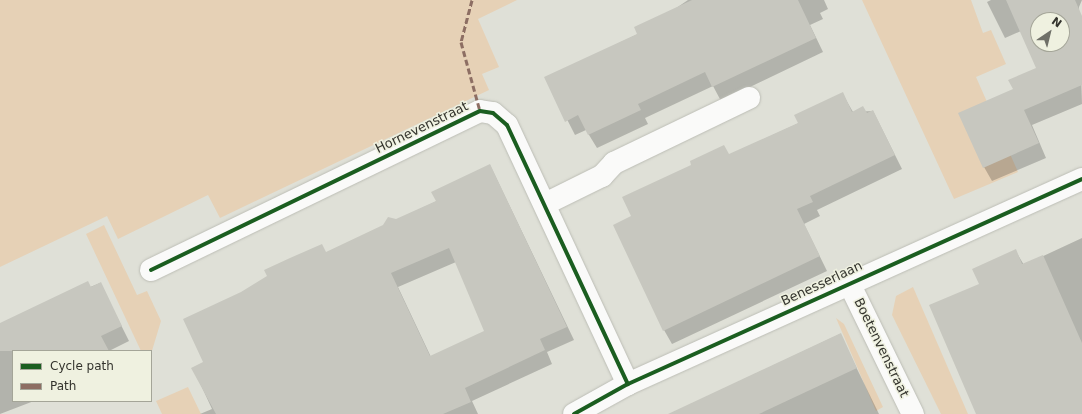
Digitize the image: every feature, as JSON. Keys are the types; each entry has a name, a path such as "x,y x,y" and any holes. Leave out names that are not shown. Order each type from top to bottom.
{"street":[{"path":"545,204 602,176 614,163 749,98"},
{"name":"Hornevenstraat","path":"151,270 480,111 493,112 507,125 628,384"},
{"name":"Benesserlaan","path":"574,414 628,384 1082,179"},
{"name":"Boetenvenstraat","path":"849,283 913,414"}],"shaded area":[{"path":"0,0 517,0 478,19 499,67 482,74 489,90 220,218 208,195 118,239 107,216 0,267"},
{"path":"862,0 971,0 983,33 991,30 1006,64 976,77 1018,172 954,199"},
{"path":"104,225 137,295 147,291 161,321 152,351 141,350 86,234"},
{"path":"913,287 968,414 941,414 892,315 896,296"},
{"path":"836,318 844,324 883,407 876,411"},
{"path":"188,387 201,414 162,414 156,401"}],"building":[{"path":"692,0 798,0 816,38 712,87 705,72 638,104 641,110 588,135 578,115 565,122 544,77 637,34 634,27"},
{"path":"1006,0 1075,0 1082,16 1082,85 1024,110 1039,143 983,168 958,113 1013,89 1008,80 1036,68"},
{"path":"843,92 852,112 863,106 867,113 873,110 895,155 810,196 813,202 797,209 820,256 663,331 613,225 631,216 622,197 691,165 690,161 724,145 729,154 798,123 794,115"},
{"path":"490,164 567,327 540,339 545,350 465,388 471,402 443,414 216,414 191,368 203,362 183,319 241,292 267,276 264,270 322,244 326,252 383,225 388,217 396,219 436,201 431,192","holes":["449,248 484,331 430,356 391,273"]},
{"path":"1016,249 1022,264 1043,255 1082,343 1082,414 976,414 929,305 979,284 972,269"},
{"path":"88,281 91,287 101,282 122,326 101,336 108,350 0,351 0,323"},
{"path":"841,333 857,368 759,414 668,414"}],"marked path":[{"path":"472,0 461,42 480,111"}],"cycle path":[{"path":"151,270 480,111 493,113 507,125 628,384"},
{"path":"574,414 628,384 1082,179"}]}
